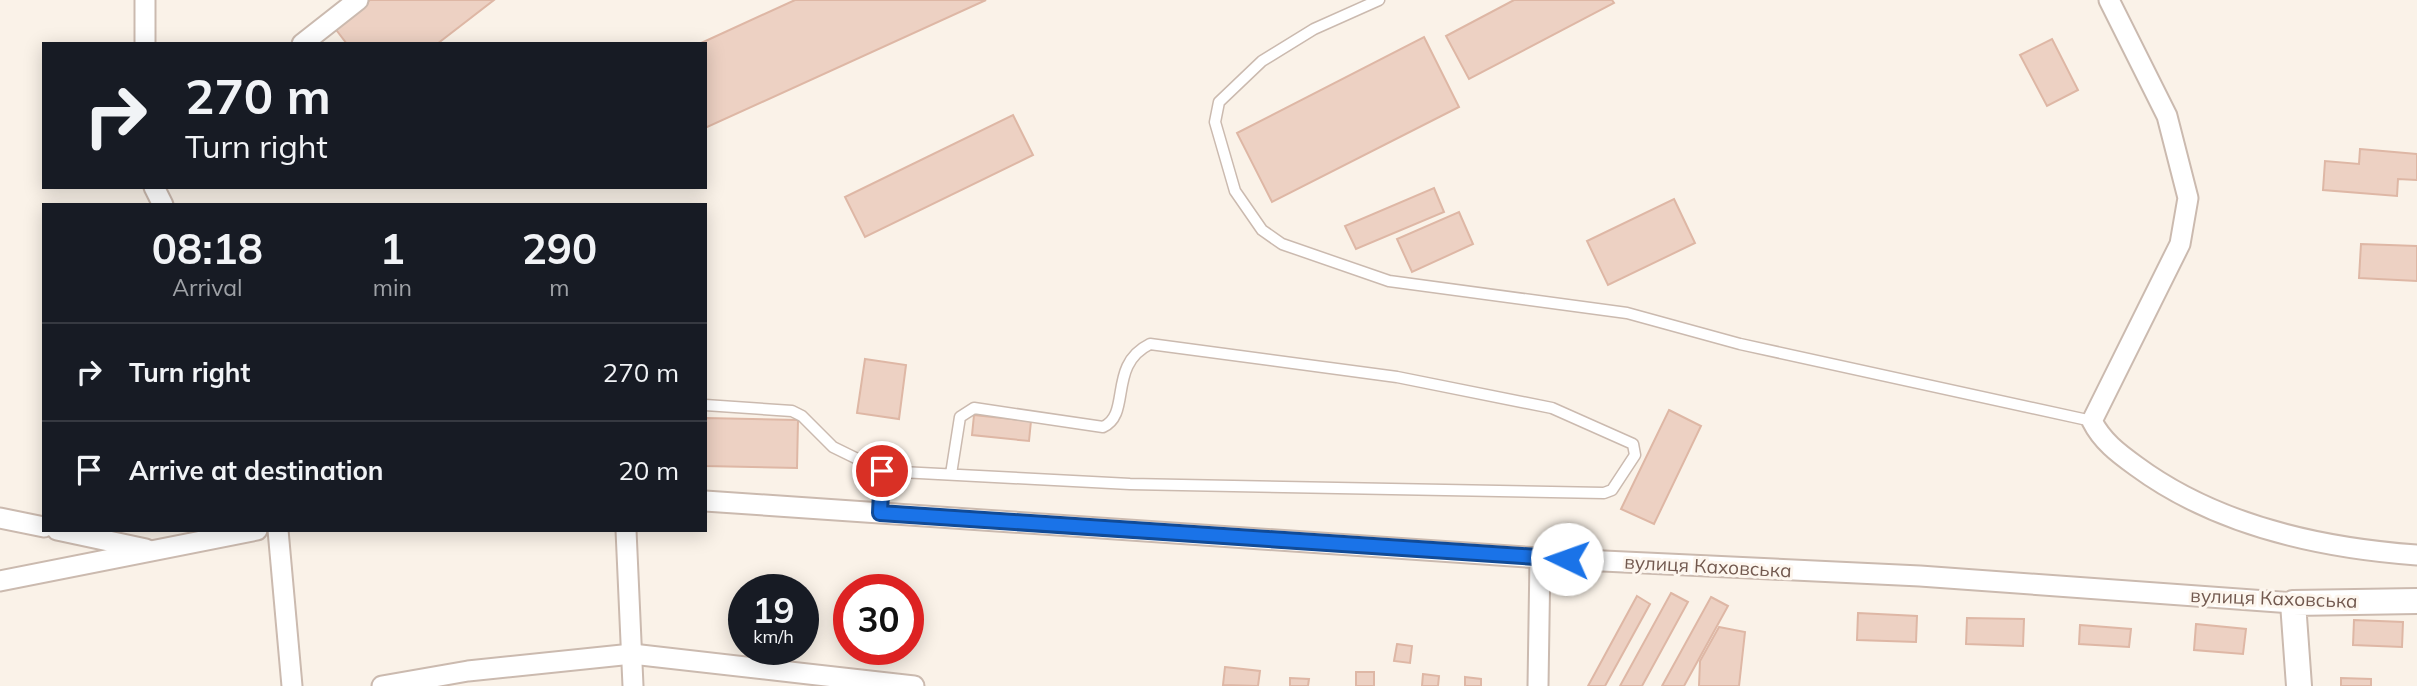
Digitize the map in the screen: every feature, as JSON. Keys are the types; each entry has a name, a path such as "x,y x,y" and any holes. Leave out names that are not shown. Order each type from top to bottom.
{"street":[{"path":"145,0 145,42"},
{"path":"305,42 358,0"},
{"path":"2109,0 2168,116 2188,198 2180,244 2092,421 2100,437 2165,488 2247,524 2308,540 2417,555"},
{"name":"вулиця Каховська","path":"707,501 1540,558 1920,576 2294,603 2417,601"},
{"path":"0,518 42,527"},
{"path":"66,532 158,552"},
{"path":"0,581 158,552 248,532"},
{"path":"278,532 292,686"},
{"path":"626,532 633,686"},
{"path":"1538,686 1540,558"},
{"path":"2294,603 2299,686"},
{"path":"382,686 468,671 632,654 914,686"}],"lane":[{"path":"1379,0 1314,29 1272,54 1219,102 1215,122 1235,191 1262,230 1282,244 1389,281 1627,313 1740,344 2092,421"},
{"path":"707,405 792,411 802,416 833,447 882,471 1130,484 1604,493 1612,490 1635,455 1635,450 1633,444 1552,408 1397,377 1150,344 1132,355 1125,367 1116,415 1103,427 974,408 964,412 960,417 951,474"},
{"path":"880,513 882,471"}],"building":[{"path":"370,0 494,0 440,42 345,42 334,27"},
{"path":"795,0 986,0 707,127 707,42 703,42"},
{"path":"1514,0 1612,0 1614,3 1469,79 1446,36"},
{"path":"1424,37 1459,107 1272,202 1237,133"},
{"path":"2052,39 2078,90 2047,106 2020,55"},
{"path":"1013,115 1033,155 865,237 845,197"},
{"path":"2360,149 2417,154 2417,180 2398,179 2397,196 2323,190 2325,161 2359,164"},
{"path":"1434,188 1444,212 1356,249 1345,226"},
{"path":"1674,199 1695,243 1608,285 1587,241"},
{"path":"1459,212 1473,244 1412,272 1397,239"},
{"path":"2361,244 2417,246 2417,281 2359,278"},
{"path":"865,359 906,365 899,419 857,413"},
{"path":"1669,410 1701,426 1654,524 1621,509"},
{"path":"974,415 1031,421 1029,441 972,435"},
{"path":"707,418 798,420 797,468 707,466"},
{"path":"1671,593 1688,602 1642,686 1620,686"},
{"path":"1637,596 1650,604 1605,686 1588,686"},
{"path":"1711,597 1728,606 1684,686 1662,686"},
{"path":"1858,613 1917,616 1916,642 1857,640"},
{"path":"1967,618 2024,619 2023,646 1966,644"},
{"path":"2354,620 2403,622 2402,647 2353,645"},
{"path":"2196,624 2246,629 2243,654 2194,650"},
{"path":"2080,625 2131,629 2129,647 2079,644"},
{"path":"1719,627 1745,632 1739,686 1699,686 1700,661"},
{"path":"1397,644 1412,646 1410,663 1394,661"},
{"path":"1225,667 1260,671 1258,686 1223,685"},
{"path":"1356,672 1374,672 1374,686 1356,686"},
{"path":"1423,674 1439,676 1438,686 1422,686"},
{"path":"1465,677 1481,679 1481,686 1465,686"},
{"path":"1290,678 1309,679 1308,686 1290,686"},
{"path":"2341,678 2371,679 2371,686 2341,686"}],"route":[{"path":"882,471 880,513 1567,559"}]}
